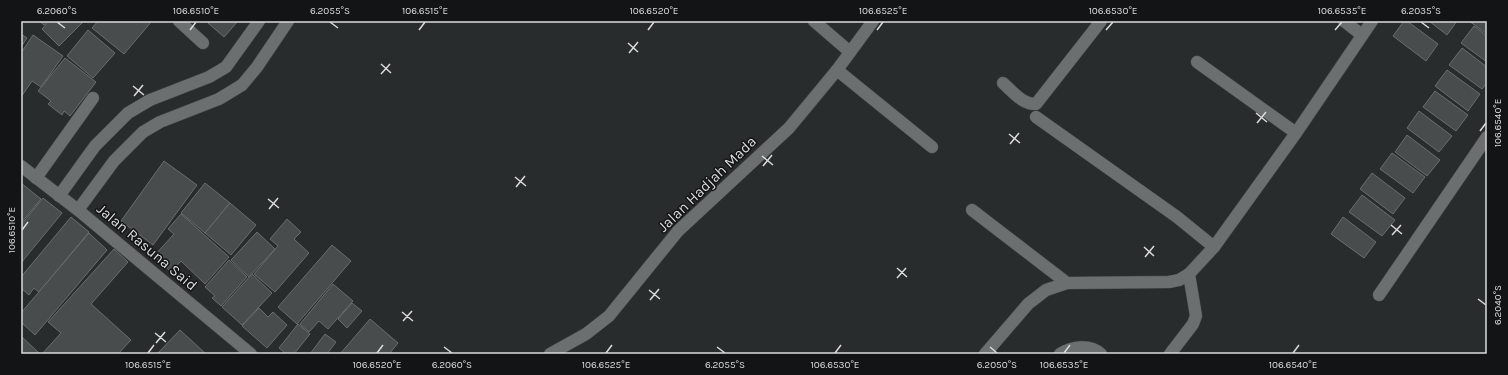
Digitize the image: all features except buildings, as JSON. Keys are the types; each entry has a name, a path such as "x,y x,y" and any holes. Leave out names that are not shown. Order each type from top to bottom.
{"street":[{"path":"179,21 203,43"},
{"path":"59,196 95,146 128,113 157,97 209,77 226,67 259,21"},
{"path":"78,210 114,161 143,132 160,122 220,99 242,85 257,67 288,21"},
{"path":"814,21 850,52"},
{"name":"Jalan Hadjah Mada","path":"550,354 586,334 609,316 678,231 789,128 837,70 873,21"},
{"path":"1002,83 1025,102 1036,104 1101,21"},
{"path":"1344,21 1362,35"},
{"path":"985,354 1028,304 1046,290 1067,282 1168,282 1180,280 1190,274 1214,247 1296,133 1372,21"},
{"path":"1197,62 1296,133"},
{"path":"837,70 932,147"},
{"path":"36,178 93,98"},
{"path":"1036,117 1177,217 1214,247"},
{"path":"1379,295 1486,140"},
{"name":"Jalan Rasuna Said","path":"21,166 78,210 251,354"},
{"path":"972,210 1067,282"},
{"path":"1170,354 1193,324 1196,316 1190,274"},
{"path":"1060,354 1066,350 1082,347 1095,349 1101,354"}]}
